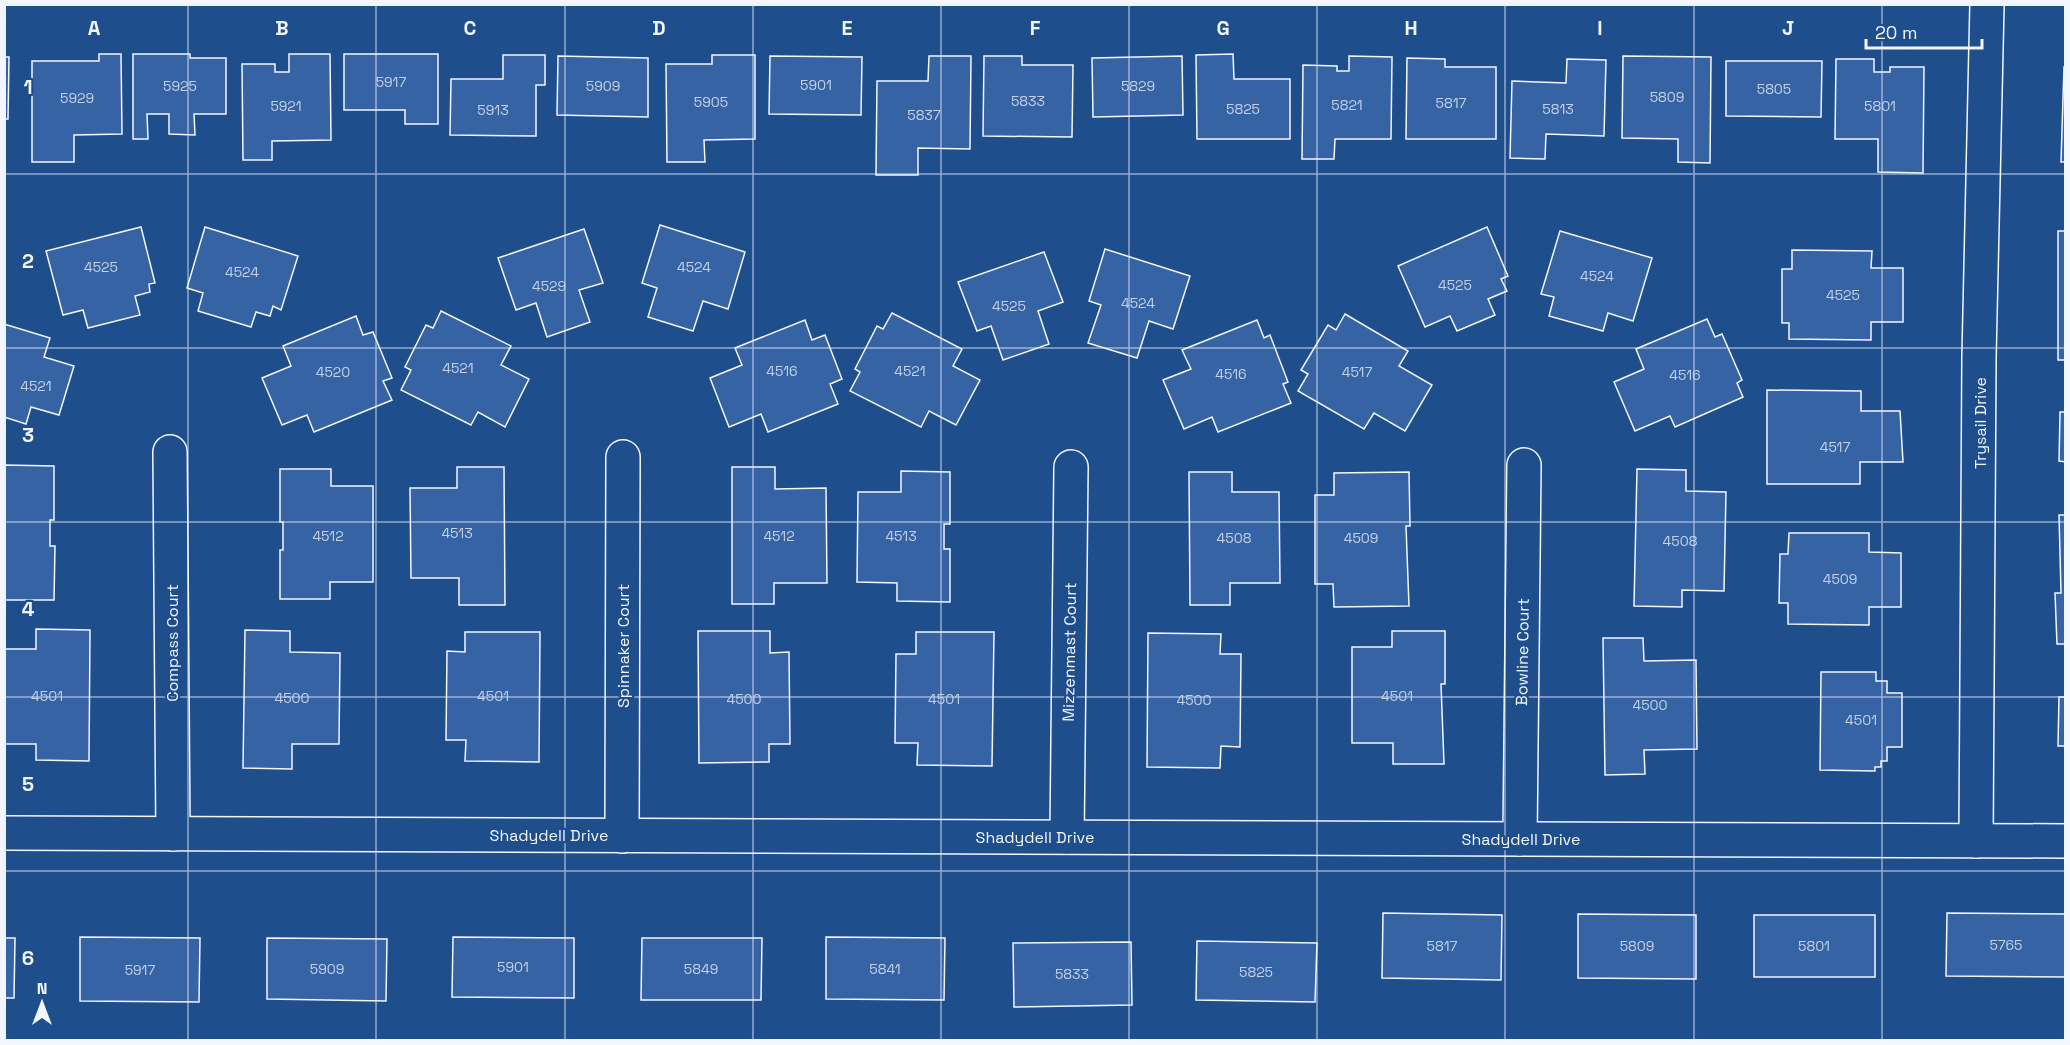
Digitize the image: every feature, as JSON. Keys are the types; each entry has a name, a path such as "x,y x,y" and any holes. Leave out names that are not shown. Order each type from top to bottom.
{"street":[{"name":"Trysail Drive","path":"1976,841 1979,357 1987,4"},
{"name":"Compass Court","path":"170,452 173,834"},
{"name":"Spinnaker Court","path":"622,836 623,457"},
{"name":"Bowline Court","path":"1520,839 1524,465"},
{"name":"Mizzenmast Court","path":"1067,837 1071,467"},
{"name":"Shadydell Drive","path":"4,833 2066,841"}],"building":[{"path":"99,54 121,54 122,134 74,135 74,162 32,162 32,61 99,61"},
{"path":"133,54 190,54 190,58 226,58 226,114 194,114 195,135 169,134 169,114 147,114 148,139 133,139"},
{"path":"289,54 330,54 331,140 272,141 272,160 243,160 242,64 275,64 275,72 289,72"},
{"path":"344,54 438,54 438,124 405,124 405,110 344,110"},
{"path":"1233,54 1234,79 1290,79 1290,139 1197,139 1196,55"},
{"path":"503,55 545,55 545,85 536,85 536,136 450,135 451,79 503,79"},
{"path":"712,55 755,55 755,139 704,140 705,162 667,162 666,64 712,64"},
{"path":"558,56 648,58 648,117 557,115"},
{"path":"770,56 862,57 861,115 769,114"},
{"path":"929,56 971,56 970,149 918,148 918,175 876,175 877,81 928,81"},
{"path":"984,56 1022,56 1022,65 1073,65 1072,137 983,136"},
{"path":"1182,56 1183,115 1093,117 1092,58"},
{"path":"1349,56 1392,57 1391,139 1335,139 1334,159 1302,159 1303,65 1337,66 1337,71 1349,71"},
{"path":"1623,56 1711,57 1710,163 1678,162 1678,139 1622,138"},
{"path":"4,57 9,57 8,119 4,119"},
{"path":"1407,58 1445,59 1445,67 1496,67 1496,139 1406,139"},
{"path":"1567,59 1606,60 1604,136 1546,134 1545,159 1510,158 1512,81 1566,83"},
{"path":"1836,59 1874,59 1874,72 1890,72 1890,67 1924,67 1923,173 1878,172 1878,139 1835,139"},
{"path":"1726,61 1822,61 1821,117 1726,116"},
{"path":"2064,67 2066,67 2066,162 2061,162"},
{"path":"660,225 745,252 728,309 703,301 693,331 648,317 657,288 642,283"},
{"path":"141,227 155,283 149,284 150,292 135,296 140,315 88,328 83,310 63,315 46,251"},
{"path":"205,227 298,256 281,310 273,306 270,316 256,312 251,327 198,311 203,293 187,288"},
{"path":"1487,227 1508,276 1501,279 1507,291 1488,299 1495,315 1457,331 1450,316 1425,327 1398,266"},
{"path":"584,229 603,283 579,290 590,322 547,337 536,303 516,310 498,258"},
{"path":"1560,231 1652,258 1633,321 1608,313 1603,331 1549,316 1554,297 1541,294"},
{"path":"2058,231 2066,231 2066,360 2058,360"},
{"path":"1105,249 1190,276 1173,329 1149,321 1137,358 1088,343 1101,305 1089,301"},
{"path":"1792,250 1872,251 1871,268 1903,268 1903,322 1871,322 1871,340 1789,339 1789,323 1782,323 1782,269 1792,269"},
{"path":"1044,252 1063,302 1038,311 1049,344 1003,360 991,326 977,331 958,282"},
{"path":"441,311 511,346 501,365 529,379 505,427 478,412 471,425 401,390 411,370 405,367 426,325 433,328"},
{"path":"892,313 962,349 953,366 980,380 956,425 929,411 921,427 850,391 860,372 855,369 877,326 883,329"},
{"path":"1345,314 1408,351 1399,366 1432,385 1405,431 1374,413 1364,429 1298,391 1308,374 1301,370 1328,325 1336,330"},
{"path":"356,316 363,335 373,332 392,378 383,381 392,400 314,432 307,415 282,425 262,378 291,366 283,346"},
{"path":"1707,319 1715,337 1722,334 1742,380 1737,383 1743,397 1675,427 1670,416 1635,431 1614,382 1644,369 1636,349"},
{"path":"805,320 812,340 825,335 842,379 830,384 838,404 768,432 761,414 729,427 710,378 742,365 735,348"},
{"path":"1257,320 1264,338 1270,335 1288,382 1283,384 1291,403 1218,432 1212,417 1184,429 1163,380 1191,369 1182,350"},
{"path":"4,324 50,338 44,357 74,366 59,415 31,407 26,424 4,417"},
{"path":"1767,390 1861,391 1861,411 1900,411 1903,462 1860,462 1860,484 1767,484"},
{"path":"2060,412 2066,412 2066,462 2059,461"},
{"path":"4,465 54,466 54,520 50,520 50,546 55,546 54,600 4,600"},
{"path":"457,467 504,467 505,605 459,605 459,578 411,578 410,488 457,488"},
{"path":"732,467 775,467 775,489 826,488 827,583 774,583 774,604 732,604"},
{"path":"280,469 331,469 331,486 373,486 373,582 330,582 330,599 280,599 280,550 283,550 283,522 280,522"},
{"path":"1637,469 1686,470 1686,491 1726,492 1724,591 1682,590 1682,607 1634,606"},
{"path":"901,471 950,472 950,524 944,524 944,549 950,549 950,602 897,601 897,583 857,582 858,492 901,492"},
{"path":"1189,472 1232,472 1232,492 1279,492 1280,583 1230,583 1230,605 1190,605"},
{"path":"1409,472 1410,526 1406,526 1409,606 1334,607 1333,584 1315,584 1315,495 1334,495 1334,473"},
{"path":"2059,515 2066,515 2066,644 2057,644 2055,593 2061,593"},
{"path":"1789,533 1869,533 1869,552 1901,553 1901,607 1869,607 1869,625 1788,624 1788,603 1779,603 1780,554 1788,554"},
{"path":"36,629 90,630 89,761 36,760 36,744 4,744 4,649 36,649"},
{"path":"245,630 290,631 290,652 340,653 339,744 292,744 292,769 243,768"},
{"path":"698,631 770,631 770,653 789,652 790,744 769,744 769,762 699,763"},
{"path":"1392,631 1445,631 1445,684 1441,684 1444,764 1393,764 1393,743 1352,743 1352,647 1392,647"},
{"path":"465,632 540,632 539,762 465,761 466,740 446,740 447,651 465,652"},
{"path":"916,632 994,632 992,766 917,765 918,743 895,743 896,654 916,654"},
{"path":"1148,633 1221,634 1220,654 1241,654 1240,747 1221,746 1220,768 1147,767"},
{"path":"1603,638 1643,638 1644,661 1696,660 1697,749 1644,750 1645,774 1605,775"},
{"path":"1821,672 1876,672 1876,681 1887,681 1887,693 1902,693 1902,747 1887,747 1887,761 1881,761 1881,767 1875,767 1875,771 1820,770"},
{"path":"2059,697 2066,697 2066,746 2058,746"},
{"path":"1383,913 1502,915 1501,980 1382,978"},
{"path":"1947,913 2065,914 2065,977 1946,976"},
{"path":"1578,914 1696,915 1696,979 1578,978"},
{"path":"1754,915 1875,915 1875,977 1754,977"},
{"path":"80,937 200,938 199,1002 80,1001"},
{"path":"453,937 574,938 574,998 452,997"},
{"path":"826,937 945,938 944,1000 826,999"},
{"path":"4,938 15,938 14,998 4,998"},
{"path":"267,938 387,939 386,1001 267,999"},
{"path":"642,938 762,938 761,1000 641,1000"},
{"path":"1197,941 1317,943 1315,1002 1196,1000"},
{"path":"1131,942 1132,1005 1014,1007 1013,943"}]}
